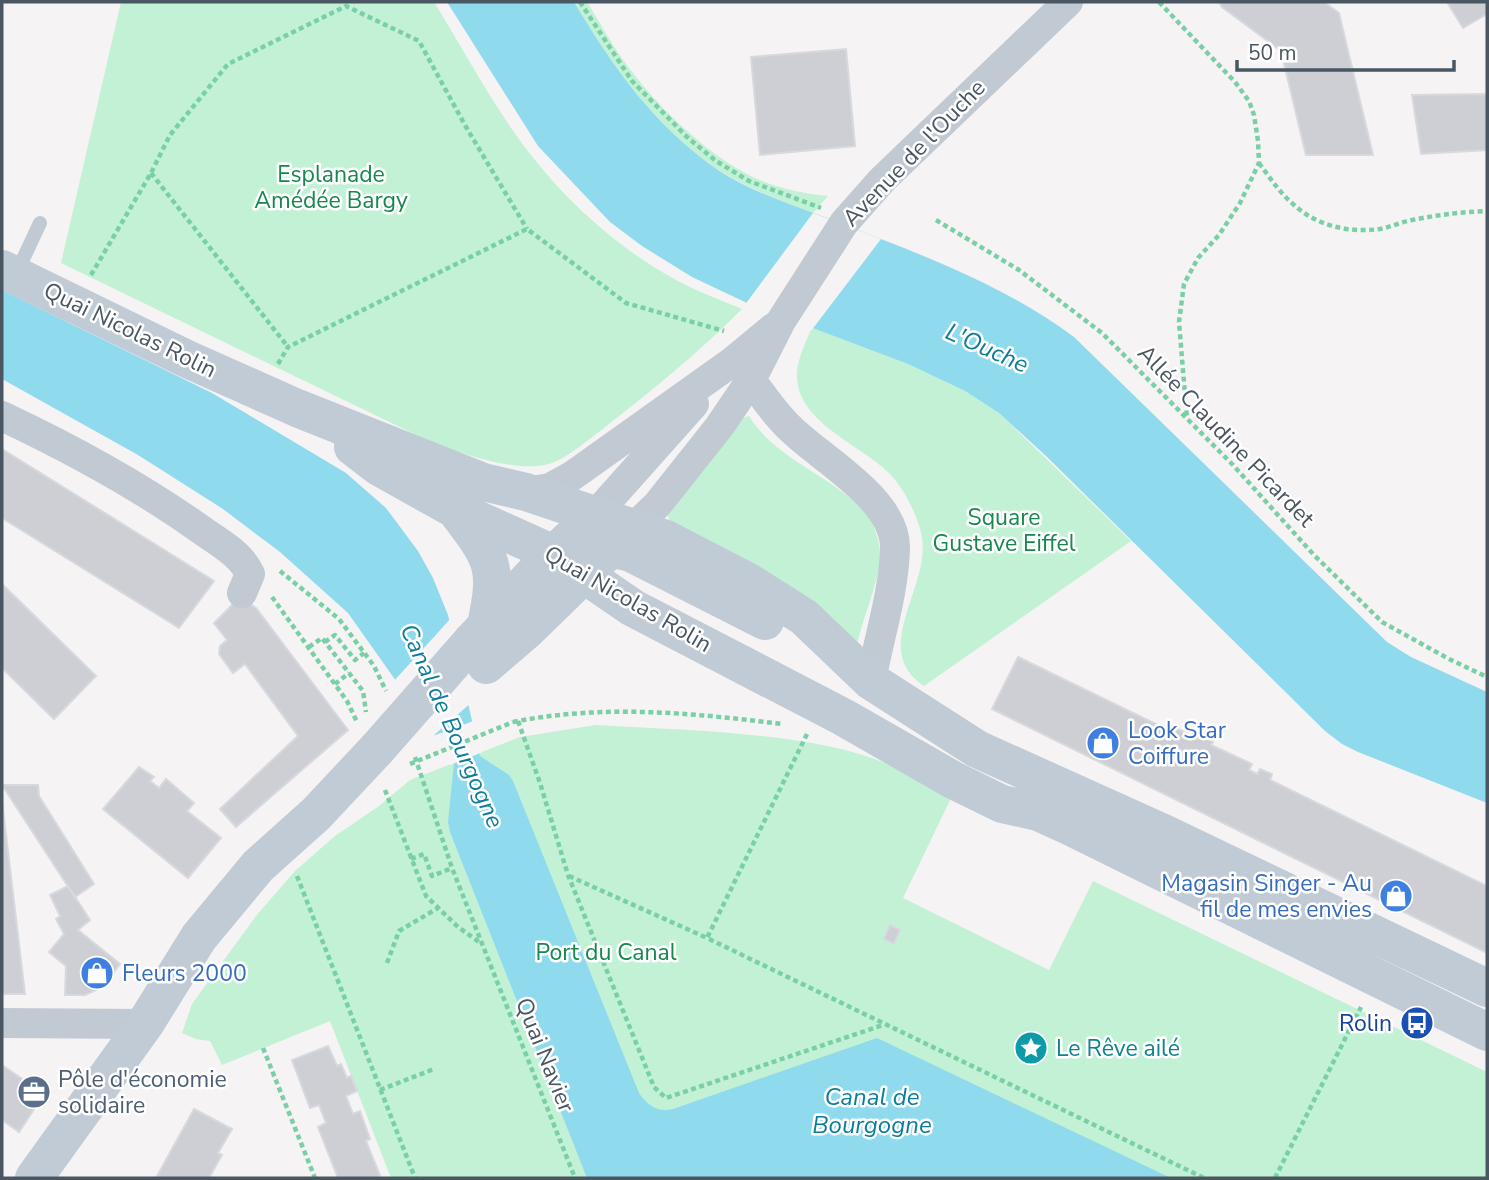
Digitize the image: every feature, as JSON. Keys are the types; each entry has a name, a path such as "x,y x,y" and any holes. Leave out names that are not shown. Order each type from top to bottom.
{"main road":[{"name":"Quai Nicolas Rolin","path":"9,272 187,359 297,408 483,482 526,492 593,541 633,608 843,717 1002,804 1038,813 1069,826 1487,1032"},
{"name":"Quai Nicolas Rolin","path":"297,408 379,467 456,510 593,541"},
{"path":"354,447 384,456 537,523 652,563 753,614 872,681 977,749 1159,831 1487,988"},
{"path":"34,1178 145,1024 199,937 258,866 316,814 390,761 481,644 491,603 491,567 487,553 456,510"},
{"path":"481,644 528,629 593,541"},
{"path":"964,785 977,749"},
{"path":"1407,992 1425,959"}],"street":[{"name":"Avenue de l'Ouche","path":"593,541 742,371 781,321 833,216 882,180 1068,2"},
{"name":"Avenue de l'Ouche","path":"526,492 550,488 564,481 742,371"},
{"name":"Avenue de l'Ouche","path":"593,541 665,495 719,427 742,371"},
{"path":"742,371 788,427 858,485 887,517 895,545 892,577 872,681"},
{"path":"2,416 46,437 164,504 241,558 257,579"},
{"path":"2,1023 145,1024"}],"lane":[{"path":"9,272 40,223"}],"path":[{"path":"580,2 632,82 680,132 716,160 750,181 833,216"},
{"path":"1159,2 1236,82 1249,101 1254,115 1259,163 1280,192 1314,220 1345,229 1381,229 1407,220 1487,211"},
{"path":"75,303 151,173 170,135 228,64 346,6 419,41 527,229 626,303 726,331"},
{"path":"1187,419 1179,322 1184,285 1198,258 1233,215 1259,163"},
{"path":"151,173 288,347"},
{"name":"Allée Claudine Picardet","path":"936,220 1019,270 1102,333 1382,622 1487,677"},
{"path":"262,392 288,347 527,229"},
{"path":"257,579 390,761"},
{"path":"257,579 339,619 374,666 391,701"},
{"path":"325,642 335,635 355,660 364,653"},
{"path":"309,647 322,638 363,691 390,761 411,859 425,896 458,927 483,944"},
{"path":"335,684 349,673"},
{"path":"390,761 515,722 566,713 598,711 722,717 785,724"},
{"path":"515,722 540,783 568,875 654,1087 666,1098 884,1025"},
{"path":"707,938 810,728"},
{"name":"Quai Navier","path":"390,761 427,785 452,868 575,1178"},
{"path":"284,842 415,1178"},
{"path":"411,859 424,854 432,876 452,868"},
{"path":"568,875 707,938 1204,1178"},
{"path":"387,963 399,931 438,908"},
{"path":"1275,1178 1363,1003"},
{"path":"263,1048 316,1178"},
{"path":"380,1090 434,1069"}],"green space":[{"name":"Esplanade Amédée Bargy","path":"121,2 434,2 507,123 566,196 638,257 693,289 742,309 641,399 579,447 552,463 539,466 510,465 437,445 61,263"},
{"path":"574,2 587,2 636,77 663,108 712,151 745,173 775,186 828,196 813,213 742,183 697,154 675,136 637,95"},
{"name":"Square Gustave Eiffel","path":"812,327 908,364 965,391 999,413 1131,541 924,686 908,671 902,655 901,637 922,557 920,528 909,501 892,476 831,430 806,405 799,390 797,373"},
{"path":"749,416 774,444 851,499 871,521 878,540 880,558 877,579 858,641 849,642 671,527 668,516 670,505 742,418"},
{"name":"Port du Canal","path":"596,725 687,730 808,742 882,762 953,794 903,898 1049,970 1093,881 1487,1072 1487,1178 391,1178 330,1021 222,1065 210,1041 182,1033 192,1004 256,916 295,871 335,836 379,806 410,780 520,737"}],"water":[{"name":"L'Ouche","path":"447,2 574,2 604,50 654,114 695,153 718,170 760,192 959,271 1018,301 1074,337 1387,642 1411,657 1487,692 1487,803 1358,752 1325,731 999,413 965,391 908,364 747,303 692,277 642,246 610,222 538,146"},
{"name":"Canal de Bourgogne","path":"2,290 212,393 346,473 386,508 418,551 433,578 448,615 480,756 509,775 513,781 639,1093 649,1104 662,1110 673,1109 877,1038 1171,1178 587,1178 450,832 448,822 454,763 348,613 280,552 223,509 138,455 2,379"}],"pier":[{"path":"813,213 881,239 811,331 744,306"},
{"path":"452,617 472,702 433,736 476,720 483,752 450,765 393,682"}],"building":[{"path":"1219,2 1324,2 1339,13 1373,155 1306,155 1281,51"},
{"path":"1447,2 1487,2 1487,14 1463,28"},
{"path":"846,49 855,146 760,155 751,57"},
{"path":"1487,94 1487,150 1421,154 1412,95"},
{"path":"2,449 214,581 179,628 2,518"},
{"path":"2,584 96,676 54,719 2,668"},
{"path":"240,597 256,608 348,730 236,827 220,809 298,736 245,664 233,673 219,654 220,646 227,640 214,623"},
{"path":"1018,657 1168,730 1170,725 1198,739 1200,734 1213,742 1211,745 1252,764 1249,770 1257,774 1260,769 1272,774 1270,780 1487,886 1487,953 992,709"},
{"path":"139,767 154,777 150,781 159,788 166,779 194,803 187,811 221,838 188,878 103,809"},
{"path":"2,785 38,785 39,796 94,884 75,897"},
{"path":"2,801 25,994 2,994"},
{"path":"68,886 90,920 78,930 120,964 103,987 85,995 65,995 66,966 49,952 64,934 56,919 60,916 50,895"},
{"path":"890,925 900,930 894,944 884,939"},
{"path":"328,1046 337,1066 341,1064 347,1078 351,1076 357,1091 346,1096 353,1114 360,1111 370,1139 366,1141 381,1178 338,1178 318,1127 326,1123 319,1105 310,1108 292,1060"},
{"path":"2,1065 44,1094 19,1132 2,1120"},
{"path":"194,1109 232,1129 218,1153 222,1155 209,1178 156,1178"}],"place":[{"name":"Look Star Coiffure","path":"1103,743"},
{"name":"Magasin Singer - Au fil de mes envies","path":"1396,896"},
{"name":"Fleurs 2000","path":"97,973"},
{"name":"Rolin","path":"1417,1023"},
{"name":"Le Rêve ailé","path":"1031,1048"},
{"name":"Pôle d'économie solidaire","path":"34,1092"}]}
